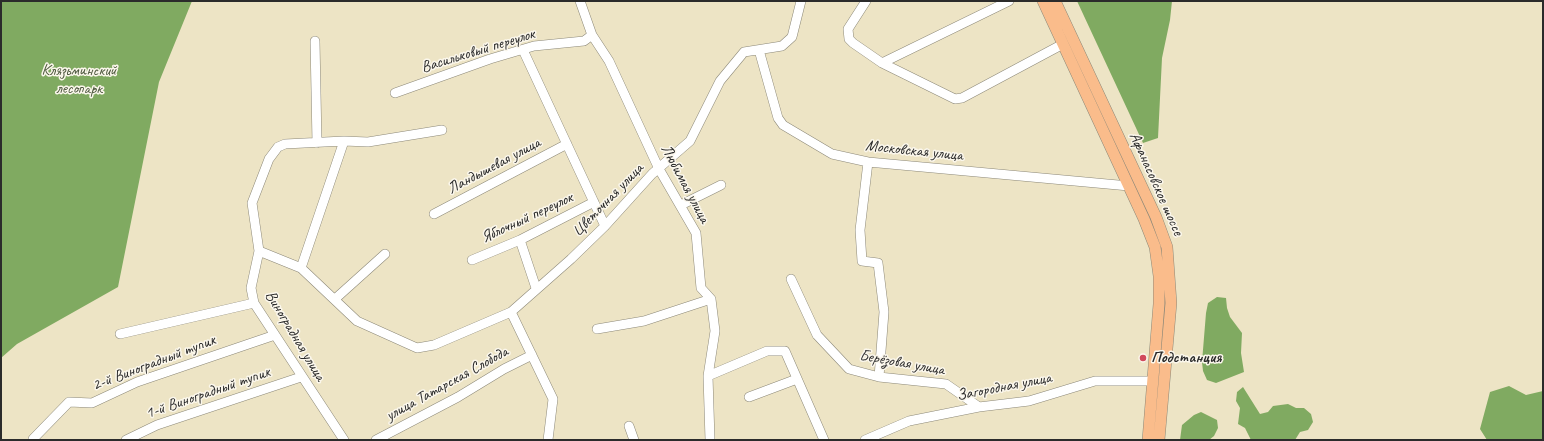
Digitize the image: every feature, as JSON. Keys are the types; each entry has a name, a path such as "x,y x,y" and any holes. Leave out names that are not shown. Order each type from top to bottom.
{"main road":[{"name":"Афанасовское шоссе","path":"1043,1 1129,186 1155,247 1159,276 1159,304 1148,440"},
{"name":"Афанасовское шоссе","path":"1055,1 1156,216 1167,247 1171,303 1159,440"}],"street":[{"name":"Любимая улица","path":"580,1 592,35 609,61 659,169 696,233 701,288 711,299 715,331 708,376 710,440"},
{"name":"Цветочная улица","path":"511,312 536,288 571,259 605,226 652,174 690,141 720,81 744,52 782,46 792,37 801,1"},
{"path":"866,1 848,28 848,34 853,43 882,63 952,98 958,99 1063,44"},
{"path":"882,63 1009,1"},
{"name":"Васильковый переулок","path":"395,93 490,59 534,46 584,41 592,35"},
{"path":"315,41 317,143"},
{"path":"523,50 605,226"},
{"name":"Московская улица","path":"759,50 778,118 783,126 832,154 868,162 1129,186"},
{"name":"Виноградная улица","path":"344,440 301,377 254,303 251,288 259,251 252,203 269,160 278,147 284,144 344,141 368,142 442,130"},
{"path":"301,268 344,141"},
{"name":"Ландышевая улица","path":"434,214 568,144"},
{"path":"868,162 860,230 862,261 878,263 884,312 879,377"},
{"path":"681,205 721,185"},
{"name":"Яблочный переулок","path":"472,260 520,240 594,202"},
{"path":"520,240 536,288"},
{"path":"259,251 301,268 356,320 417,348 434,345 511,312 553,399 548,440"},
{"path":"335,300 385,254"},
{"name":"Берёзовая улица","path":"791,279 817,335 829,350 849,368 879,377 946,384 979,407"},
{"path":"597,329 644,321 711,299"},
{"path":"120,334 254,303"},
{"name":"2-й Виноградный тупик","path":"33,439 68,402 92,403 137,382 275,335"},
{"path":"708,376 767,351 785,351 824,440"},
{"name":"улица Татарская Слобода","path":"376,440 458,397 504,369 532,355"},
{"name":"1-й Виноградный тупик","path":"126,440 157,425 301,377"},
{"path":"748,397 796,379"},
{"name":"Загородная улица","path":"864,440 909,420 979,407 1029,400 1095,381 1153,381"},
{"path":"629,426 634,440"}],"green space":[{"name":"Клязьминский лесопарк","path":"1,1 192,1 159,82 118,287 17,344 1,358"},
{"path":"1077,1 1172,1 1170,20 1162,58 1158,138 1143,143"},
{"path":"1217,297 1226,298 1230,317 1242,333 1241,353 1244,372 1216,383 1207,380 1203,371 1202,362 1208,303"},
{"path":"1509,386 1526,395 1543,391 1543,440 1487,440 1480,429 1490,392"},
{"path":"1243,387 1260,414 1268,412 1273,406 1288,404 1296,408 1304,408 1311,414 1313,422 1308,430 1300,432 1295,440 1251,440 1245,428 1238,424 1240,408 1236,401 1237,392"},
{"path":"1201,412 1217,420 1218,428 1214,436 1209,440 1180,440 1182,425 1194,415"}],"place":[{"name":"Подстанция","path":"1143,358"}]}
